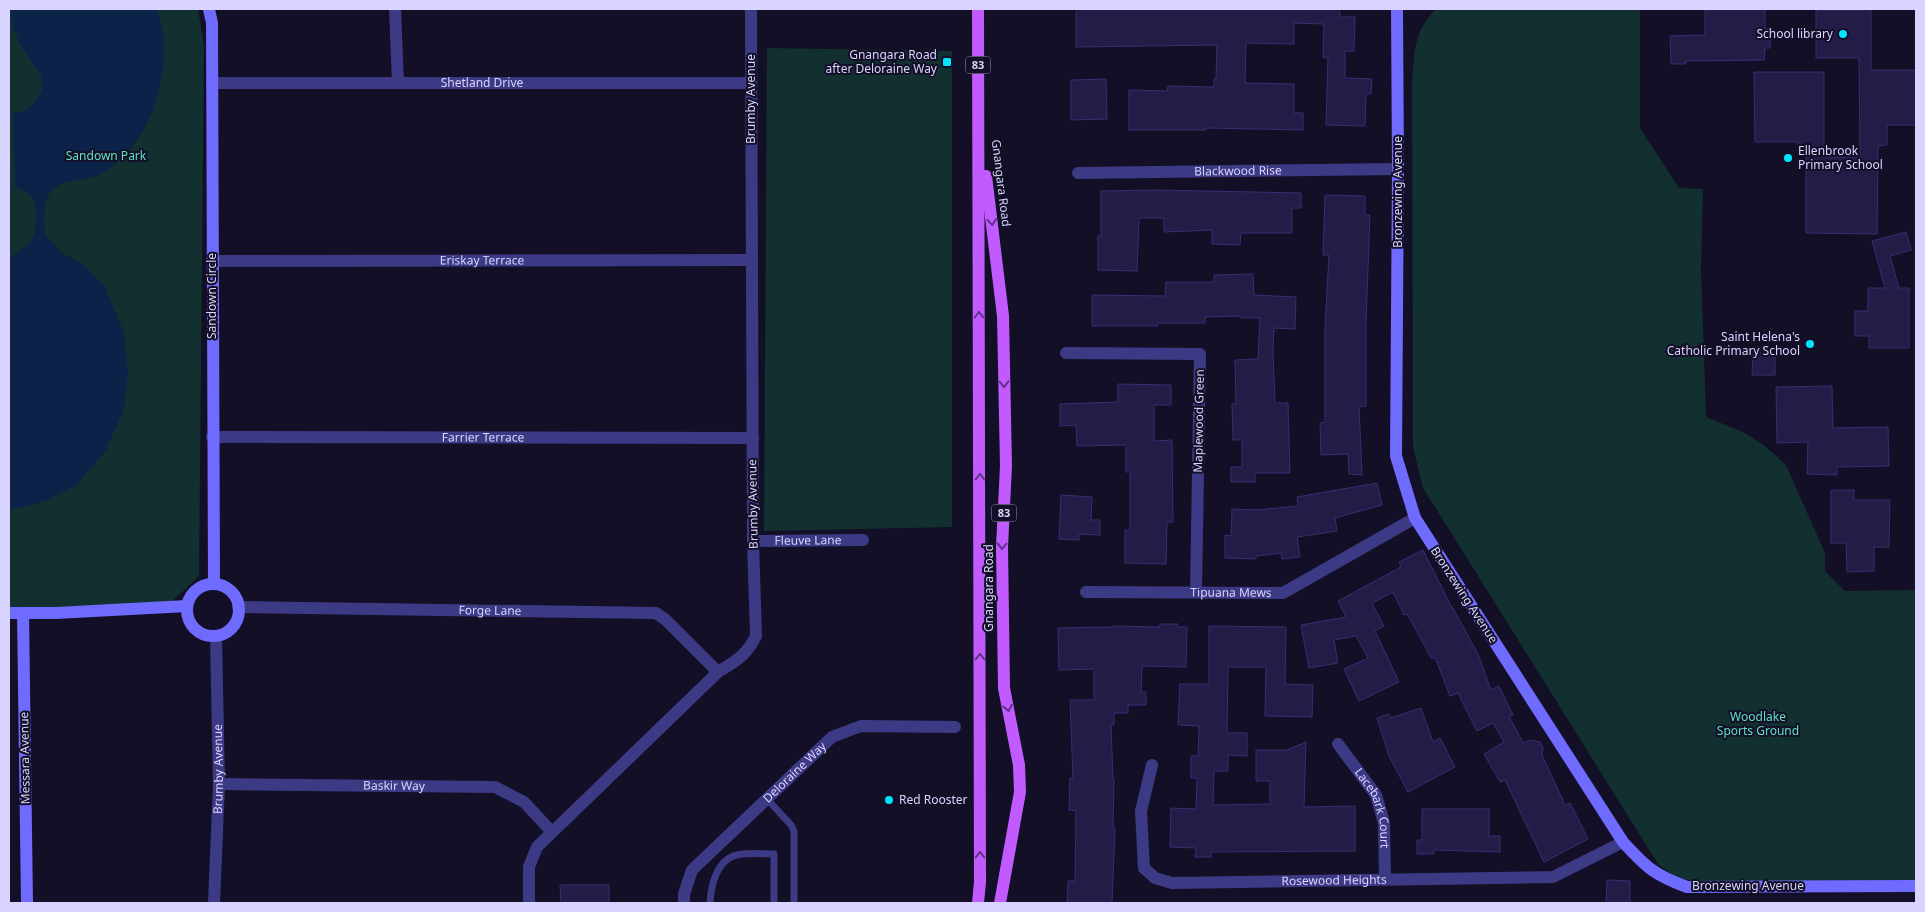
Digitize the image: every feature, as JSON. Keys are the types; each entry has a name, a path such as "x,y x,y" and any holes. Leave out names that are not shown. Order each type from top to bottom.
{"main road":[{"name":"Gnangara Road","path":"978,9 980,882 978,903"},
{"name":"Gnangara Road","path":"979,122 1003,316 1006,466 1002,547 1004,678 1019,765 1020,792 1000,903"}],"street":[{"name":"Sandown Circle","path":"209,9 212,23 214,584"},
{"path":"395,9 398,83"},
{"name":"Brumby Avenue","path":"529,903 529,868 537,847 718,672 741,658 749,649 756,636 753,540 751,9"},
{"name":"Bronzewing Avenue","path":"1397,9 1396,456 1414,518 1623,842 1646,868 1667,880 1687,887 1916,886"},
{"name":"Shetland Drive","path":"212,83 751,83"},
{"name":"Blackwood Rise","path":"1078,172 1398,168"},
{"name":"Eriskay Terrace","path":"212,261 752,260"},
{"name":"Maplewood Green","path":"1066,353 1200,354 1196,592"},
{"name":"Farrier Terrace","path":"212,437 753,438"},
{"name":"Tipuana Mews","path":"1086,592 1283,594 1414,518"},
{"name":"Fleuve Lane","path":"753,540 863,540"},
{"path":"214,584 228,588 237,600 238,615 235,623 223,633 216,636 208,635 194,628 190,622 187,606 193,593 199,588 214,584"},
{"path":"9,613 187,606"},
{"name":"Forge Lane","path":"238,607 656,613 666,620 718,672"},
{"name":"Messara Avenue","path":"23,613 27,903"},
{"name":"Brumby Avenue","path":"214,903 219,784 216,636"},
{"name":"Deloraine Way","path":"684,903 684,894 692,870 832,737 861,726 955,727"},
{"name":"Lacebark Court","path":"1338,744 1376,796 1384,823 1385,880"},
{"name":"Rosewood Heights","path":"1152,765 1142,811 1144,868 1155,878 1172,883 1553,877 1623,842"},
{"name":"Baskir Way","path":"219,784 495,787 524,802 552,832"}],"lane":[{"path":"767,799 792,824 794,831 794,903"},
{"path":"710,903 711,888 715,876 723,864 731,857 740,854 774,854 774,903"}],"green space":[{"name":"Sandown Park","path":"9,9 198,9 204,46 199,576 165,608 9,607"},
{"name":"Woodlake Sports Ground","path":"1436,9 1640,9 1640,128 1679,188 1703,189 1701,271 1706,417 1743,432 1765,446 1786,465 1825,553 1825,571 1845,591 1916,590 1916,882 1698,882 1676,877 1658,864 1423,488 1413,447 1412,82 1416,42 1428,17"},
{"path":"767,48 952,51 952,527 764,531"}],"water":[{"path":"11,9 157,9 163,31 164,57 162,77 150,117 141,135 129,151 115,165 98,175 64,183 54,188 47,198 45,210 45,235 61,252 84,265 104,285 124,333 128,373 124,409 106,450 77,485 47,500 20,508 9,509 9,258 29,243 34,233 36,219 34,201 26,192 15,187 13,113 24,111 35,103 42,90 41,75 23,49 13,29"}],"building":[{"path":"1076,9 1340,9 1340,17 1355,17 1354,51 1345,51 1345,78 1372,79 1371,94 1366,94 1365,126 1326,125 1328,58 1323,57 1324,24 1294,23 1294,44 1246,43 1245,83 1294,84 1294,113 1303,113 1303,130 1206,128 1206,130 1129,130 1129,90 1167,91 1168,86 1214,87 1217,45 1076,47"},
{"path":"1765,9 1765,29 1770,29 1770,48 1765,48 1764,60 1686,61 1686,64 1671,64 1670,36 1705,35 1705,10"},
{"path":"1816,10 1871,10 1871,70 1916,70 1916,125 1887,125 1887,145 1878,146 1877,234 1806,233 1806,151 1798,151 1798,142 1755,142 1754,72 1824,72 1824,157 1860,157 1859,58 1816,58"},
{"path":"1106,79 1107,119 1071,120 1071,80"},
{"path":"1156,190 1301,193 1301,208 1292,208 1292,233 1241,233 1240,245 1212,244 1212,230 1164,232 1164,218 1139,218 1137,271 1098,270 1098,236 1101,236 1101,191"},
{"path":"1325,195 1365,196 1365,215 1370,215 1366,322 1366,406 1359,407 1362,475 1349,474 1348,454 1321,455 1320,423 1325,422 1325,328 1329,255 1323,255"},
{"path":"1906,232 1911,250 1890,256 1899,288 1909,288 1909,348 1869,348 1869,336 1855,336 1855,311 1868,311 1868,288 1885,288 1872,241"},
{"path":"1253,274 1254,295 1296,297 1295,329 1274,328 1273,350 1275,403 1288,403 1290,473 1255,473 1255,482 1231,482 1231,467 1242,467 1242,440 1233,440 1232,404 1236,404 1235,360 1258,359 1260,318 1241,318 1240,316 1205,317 1205,323 1158,323 1158,326 1092,326 1092,295 1165,296 1166,282 1214,282 1214,275"},
{"path":"1753,352 1775,353 1775,375 1752,375"},
{"path":"1118,384 1171,385 1171,405 1154,405 1154,441 1172,440 1173,522 1167,522 1166,564 1125,563 1125,530 1130,530 1130,472 1126,472 1126,445 1077,446 1076,425 1060,426 1060,404 1118,402"},
{"path":"1832,386 1833,428 1888,427 1889,466 1837,467 1837,475 1807,474 1808,442 1777,443 1776,387"},
{"path":"1377,483 1382,505 1335,518 1337,531 1297,537 1300,557 1282,559 1281,553 1256,556 1256,559 1225,558 1225,535 1231,536 1232,509 1257,510 1298,506 1297,497"},
{"path":"1831,490 1854,490 1854,500 1890,500 1889,547 1874,547 1874,571 1847,572 1846,543 1831,543"},
{"path":"1061,495 1092,497 1091,520 1100,520 1100,535 1079,534 1079,540 1059,539"},
{"path":"1423,550 1478,654 1491,690 1499,686 1513,715 1509,716 1523,743 1531,740 1540,742 1543,748 1542,755 1565,805 1570,803 1588,839 1544,862 1505,780 1500,782 1484,754 1504,742 1493,723 1477,731 1458,693 1450,696 1435,657 1432,659 1407,614 1404,615 1393,592 1372,603 1384,626 1375,631 1399,682 1359,701 1344,669 1368,658 1356,636 1334,640 1338,663 1309,668 1301,625 1346,617 1338,601 1401,567 1399,562"},
{"path":"1160,624 1178,624 1178,627 1187,627 1186,667 1142,666 1141,692 1146,692 1146,705 1128,705 1128,713 1114,713 1114,725 1111,725 1114,779 1113,828 1115,828 1112,903 1067,903 1068,881 1075,881 1076,811 1069,810 1070,778 1073,778 1070,700 1094,700 1094,669 1059,670 1058,628 1160,627"},
{"path":"1209,626 1286,627 1285,684 1313,685 1312,717 1265,716 1266,667 1228,667 1227,733 1247,733 1247,756 1228,755 1228,771 1214,771 1213,805 1270,804 1270,781 1256,781 1256,750 1287,750 1306,742 1304,807 1355,806 1355,851 1211,852 1211,857 1195,857 1196,848 1170,847 1171,808 1196,809 1197,778 1191,778 1191,756 1198,756 1199,726 1178,725 1180,684 1209,684"},
{"path":"1421,708 1433,742 1440,738 1455,767 1408,792 1389,756 1377,718 1389,714 1391,718"},
{"path":"1422,809 1489,809 1489,836 1500,836 1500,852 1434,850 1434,854 1417,854 1417,840 1422,840"},
{"path":"1607,880 1630,881 1630,903 1606,903"},
{"path":"560,885 609,885 609,903 561,903"}],"place":[{"name":"School library","path":"1843,34"},
{"name":"Gnangara Road after Deloraine Way","path":"947,62"},
{"name":"Ellenbrook Primary School","path":"1788,158"},
{"name":"Saint Helena's Catholic Primary School","path":"1810,344"},
{"name":"Red Rooster","path":"889,800"}]}
